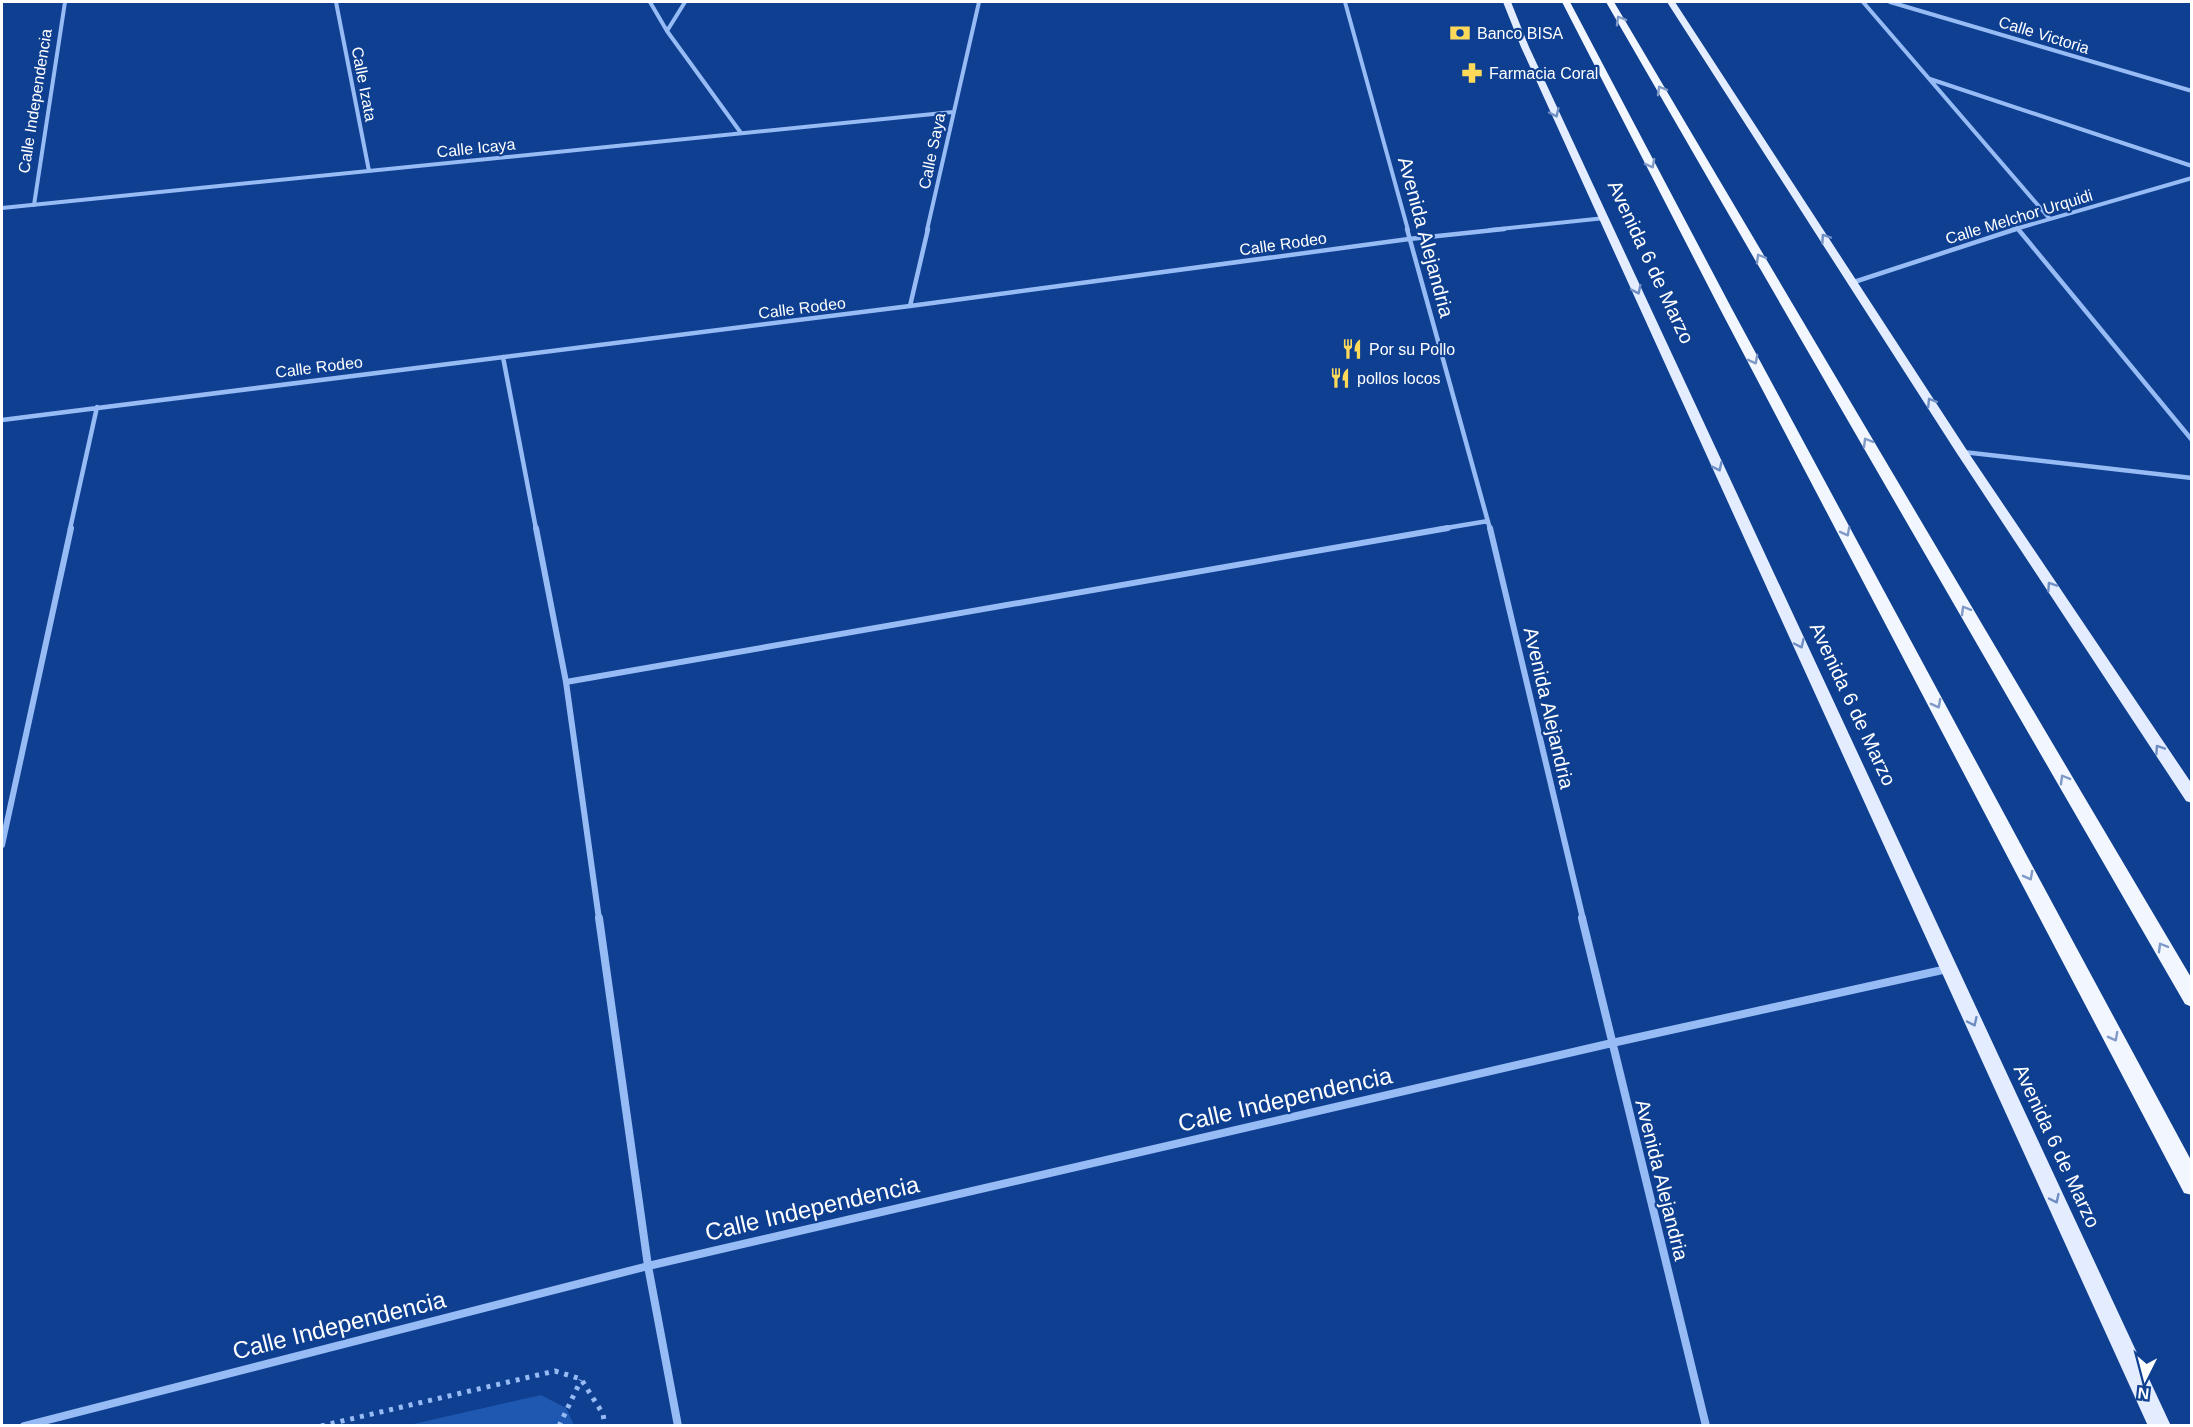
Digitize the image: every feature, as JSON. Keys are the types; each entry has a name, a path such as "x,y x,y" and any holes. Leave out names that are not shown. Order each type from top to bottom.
{"highway":[{"name":"Avenida 6 de Marzo","path":"1566,2 1726,309 2192,1185"},
{"path":"1610,2 2192,998"}],"main road":[{"name":"Avenida 6 de Marzo","path":"1506,2 1948,969 2160,1425"},
{"path":"1675,4 1962,452 2192,797"}],"street":[{"name":"Calle Independencia","path":"34,205 65,2"},
{"name":"Calle Izata","path":"336,2 369,171"},
{"path":"650,2 666,31 741,133"},
{"path":"666,31 685,2"},
{"name":"Calle Saya","path":"910,306 980,2"},
{"name":"Avenida Alejandria","path":"1345,2 1488,521 1612,1043 1706,1425"},
{"path":"1863,2 2049,218"},
{"name":"Calle Victoria","path":"1890,2 2192,91"},
{"path":"1930,78 2192,166"},
{"name":"Calle Icaya","path":"2,208 953,112"},
{"name":"Calle Melchor Urquidi","path":"1854,282 2049,218 2192,178"},
{"name":"Calle Rodeo","path":"2,420 910,306 1409,239 1605,218"},
{"path":"2017,228 2192,440"},
{"path":"504,357 566,682 648,1266 678,1425"},
{"path":"2,845 97,407"},
{"path":"1962,452 2192,478"},
{"path":"566,682 1488,521"},
{"name":"Calle Independencia","path":"24,1425 648,1266 1612,1043 1948,969"}],"path":[{"path":"321,1425 555,1371 581,1380 603,1414 605,1425"},
{"path":"559,1425 581,1380"}],"shaded area":[{"path":"541,1395 566,1408 574,1425 409,1425"}],"place":[{"name":"Banco BISA","path":"1460,33"},
{"name":"Farmacia Coral","path":"1472,73"},
{"name":"Por su Pollo","path":"1352,349"},
{"name":"pollos locos","path":"1340,378"}]}
